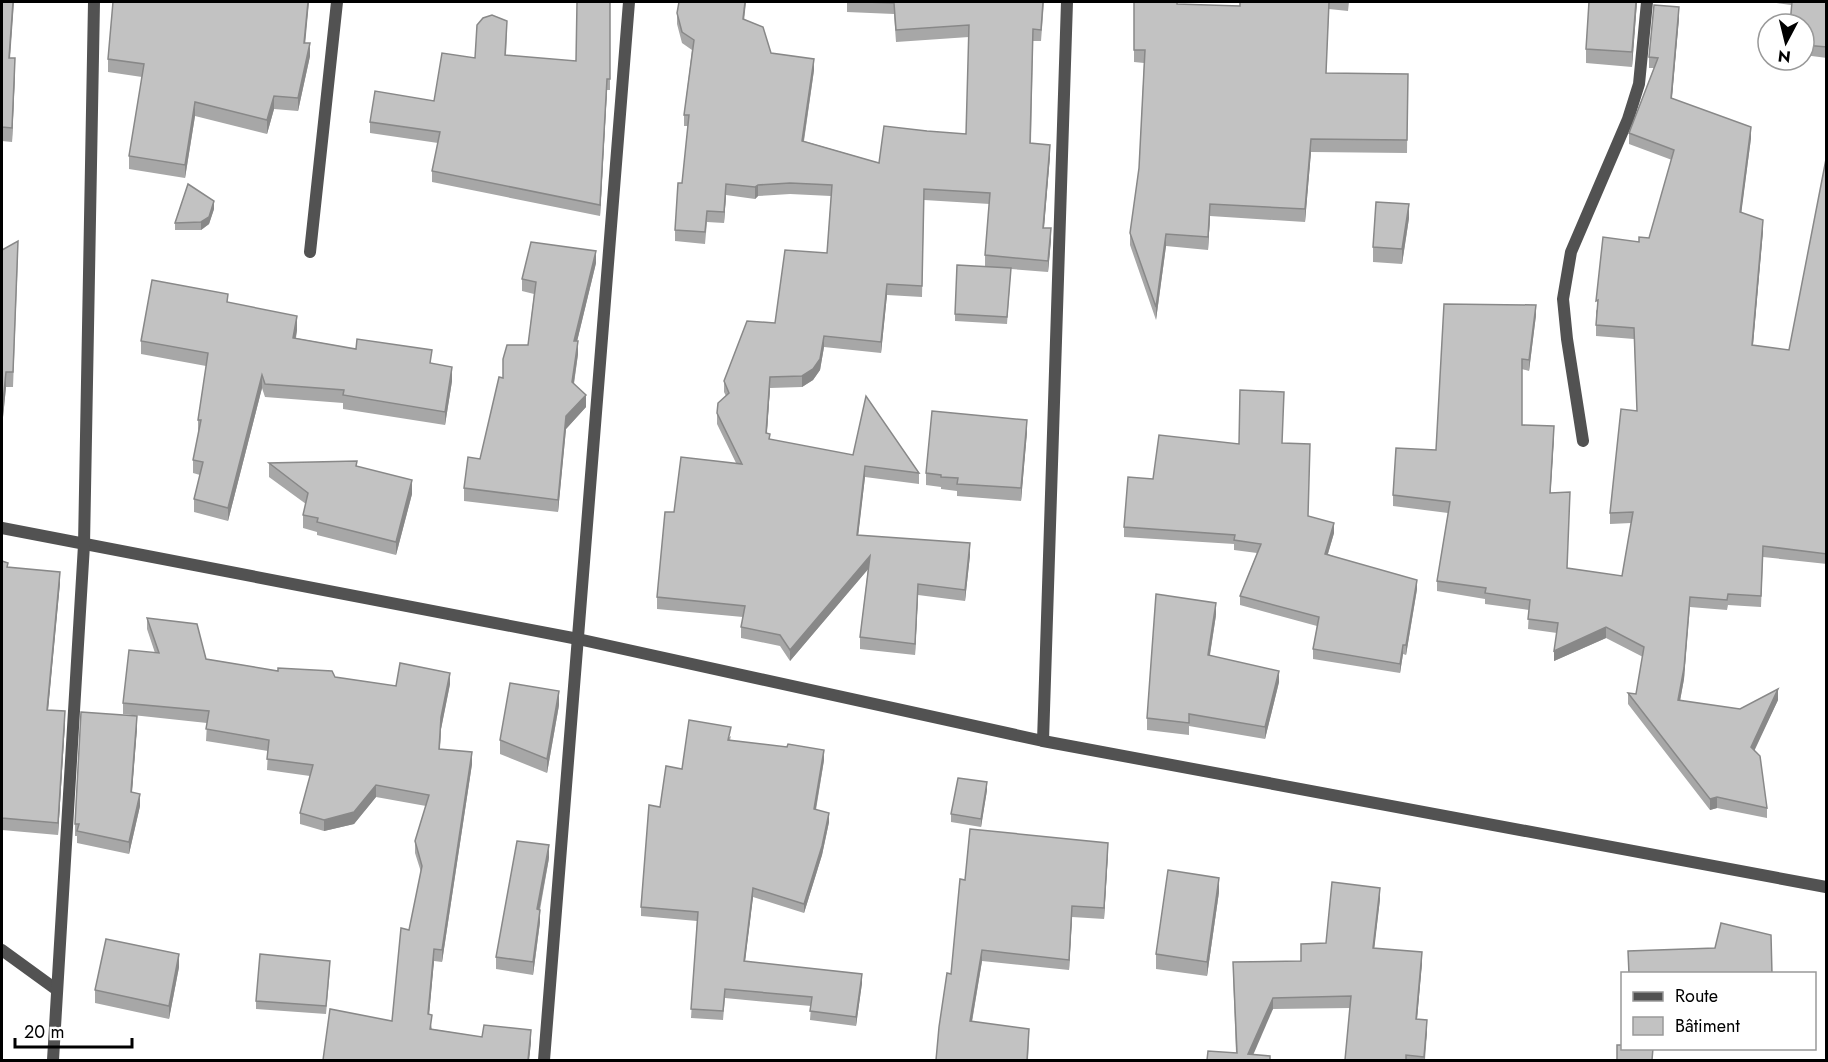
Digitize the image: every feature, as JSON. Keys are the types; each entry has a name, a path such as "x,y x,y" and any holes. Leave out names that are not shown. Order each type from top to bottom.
{"street":[{"path":"53,1060 84,545 94,2"},
{"path":"310,252 337,2"},
{"path":"544,1060 629,2"},
{"path":"1043,741 1067,2"},
{"path":"1583,441 1563,299 1571,252 1628,118 1639,84 1647,2"},
{"path":"2,528 578,639 1043,741 1827,887"},
{"path":"2,950 57,990"}],"building":[{"path":"2,2 13,2 9,58 15,58 12,128 2,127"},
{"path":"113,2 308,2 304,43 310,43 298,98 274,96 267,120 195,102 185,165 129,156 144,64 108,59"},
{"path":"577,2 610,2 610,79 607,79 600,205 432,171 440,132 370,122 375,91 434,101 442,53 475,58 477,25 483,18 492,15 507,21 505,55 576,61"},
{"path":"679,2 745,2 743,19 763,27 771,53 814,59 802,141 879,163 884,126 966,134 969,25 896,30 894,3 865,2 1043,2 1041,30 1033,29 1030,143 1050,145 1043,228 1051,228 1048,261 985,255 990,193 924,189 922,286 887,284 881,342 824,336 820,359 813,369 802,376 770,377 766,433 770,434 769,439 853,455 866,396 919,473 865,466 857,535 970,543 965,590 918,584 915,644 860,637 870,556 790,650 780,635 741,627 745,606 657,597 665,512 674,512 681,457 742,464 717,413 718,403 729,393 724,381 747,321 775,323 785,250 827,253 832,185 790,183 755,187 726,184 724,212 707,211 705,232 675,230 678,183 682,183 689,115 684,115 694,40 682,32 677,13"},
{"path":"1134,2 1240,6 1240,2 1329,2 1326,73 1408,74 1407,140 1311,139 1305,209 1210,204 1208,237 1166,234 1156,307 1130,233 1139,168 1145,50 1134,50"},
{"path":"1589,2 1636,2 1632,52 1586,49"},
{"path":"1792,2 1827,2 1827,47 1816,46 1816,12 1791,12"},
{"path":"1654,5 1679,7 1671,98 1751,127 1740,212 1763,220 1752,345 1789,350 1827,154 1827,554 1763,546 1761,596 1728,594 1727,600 1690,597 1684,668 1678,700 1740,709 1778,689 1751,747 1760,756 1767,808 1717,797 1710,799 1628,693 1636,694 1644,647 1606,627 1554,651 1558,623 1528,619 1530,600 1485,593 1486,588 1437,581 1450,502 1393,495 1396,448 1436,450 1444,304 1536,305 1529,360 1522,359 1522,425 1554,426 1550,493 1570,492 1567,568 1622,576 1633,512 1610,513 1621,409 1637,411 1634,328 1596,325 1598,300 1596,301 1603,237 1639,242 1639,237 1649,238 1674,150 1629,133 1658,58 1649,57"},
{"path":"188,184 214,201 209,217 201,222 175,223"},
{"path":"1376,202 1409,204 1402,249 1373,247"},
{"path":"18,241 13,372 6,372 2,412 2,250"},
{"path":"531,242 596,251 574,341 578,341 572,382 586,395 566,416 558,500 464,488 468,457 480,459 499,377 503,378 503,359 507,345 528,345 536,282 522,279"},
{"path":"957,265 1011,268 1007,317 955,314"},
{"path":"152,280 228,294 227,302 297,316 293,338 356,349 357,339 432,350 430,363 452,367 445,412 343,395 344,390 265,384 262,375 228,508 194,499 203,462 193,460 201,420 198,420 208,353 141,341"},
{"path":"1240,390 1284,392 1282,443 1310,444 1308,516 1334,523 1325,554 1417,580 1406,645 1403,645 1400,664 1313,649 1319,617 1240,596 1261,544 1234,540 1235,535 1124,527 1128,477 1153,479 1159,435 1239,444"},
{"path":"932,411 1027,420 1021,488 957,484 958,478 926,473"},
{"path":"357,461 356,466 412,480 396,542 317,522 318,518 303,515 308,493 269,463"},
{"path":"2,561 8,563 7,567 60,572 47,710 65,711 58,823 2,818"},
{"path":"1156,594 1216,603 1208,655 1279,671 1265,727 1189,714 1189,723 1147,718"},
{"path":"147,618 197,624 206,659 278,671 278,668 332,671 335,677 396,686 400,663 450,673 441,717 439,749 472,752 442,950 434,949 428,1014 432,1015 430,1029 482,1037 484,1025 531,1030 528,1060 323,1060 330,1009 392,1021 401,928 409,930 422,866 415,841 429,795 376,785 354,812 324,820 300,813 313,765 267,759 269,740 206,729 209,711 123,703 129,650 159,653"},
{"path":"510,683 559,691 547,759 500,740"},
{"path":"81,712 137,716 131,792 140,794 129,842 77,831 79,824 75,824"},
{"path":"689,720 731,727 728,740 787,747 788,744 824,750 814,809 829,813 822,846 804,904 753,888 744,961 862,974 856,1017 810,1011 812,997 725,989 723,1011 691,1009 698,912 641,907 649,805 660,807 666,766 682,769"},
{"path":"958,778 987,782 981,819 951,814"},
{"path":"970,829 1108,843 1104,908 1072,906 1069,960 982,950 970,1021 1029,1029 1027,1060 936,1060 947,973 951,974 960,879 965,880"},
{"path":"517,841 549,845 537,909 540,910 533,962 496,957"},
{"path":"1168,870 1219,878 1207,962 1156,954"},
{"path":"1332,882 1380,888 1373,948 1422,952 1416,1019 1427,1020 1424,1057 1406,1055 1406,1060 1345,1060 1351,996 1273,998 1248,1054 1270,1056 1270,1060 1207,1060 1208,1051 1237,1053 1233,962 1301,961 1301,944 1326,943"},
{"path":"1721,923 1771,935 1772,972 1629,972 1628,951 1715,948"},
{"path":"106,939 179,954 169,1006 95,990"},
{"path":"260,954 330,961 326,1006 256,1001"},
{"path":"1617,1045 1621,1045 1621,1050 1653,1050 1652,1060 1617,1060"}]}
